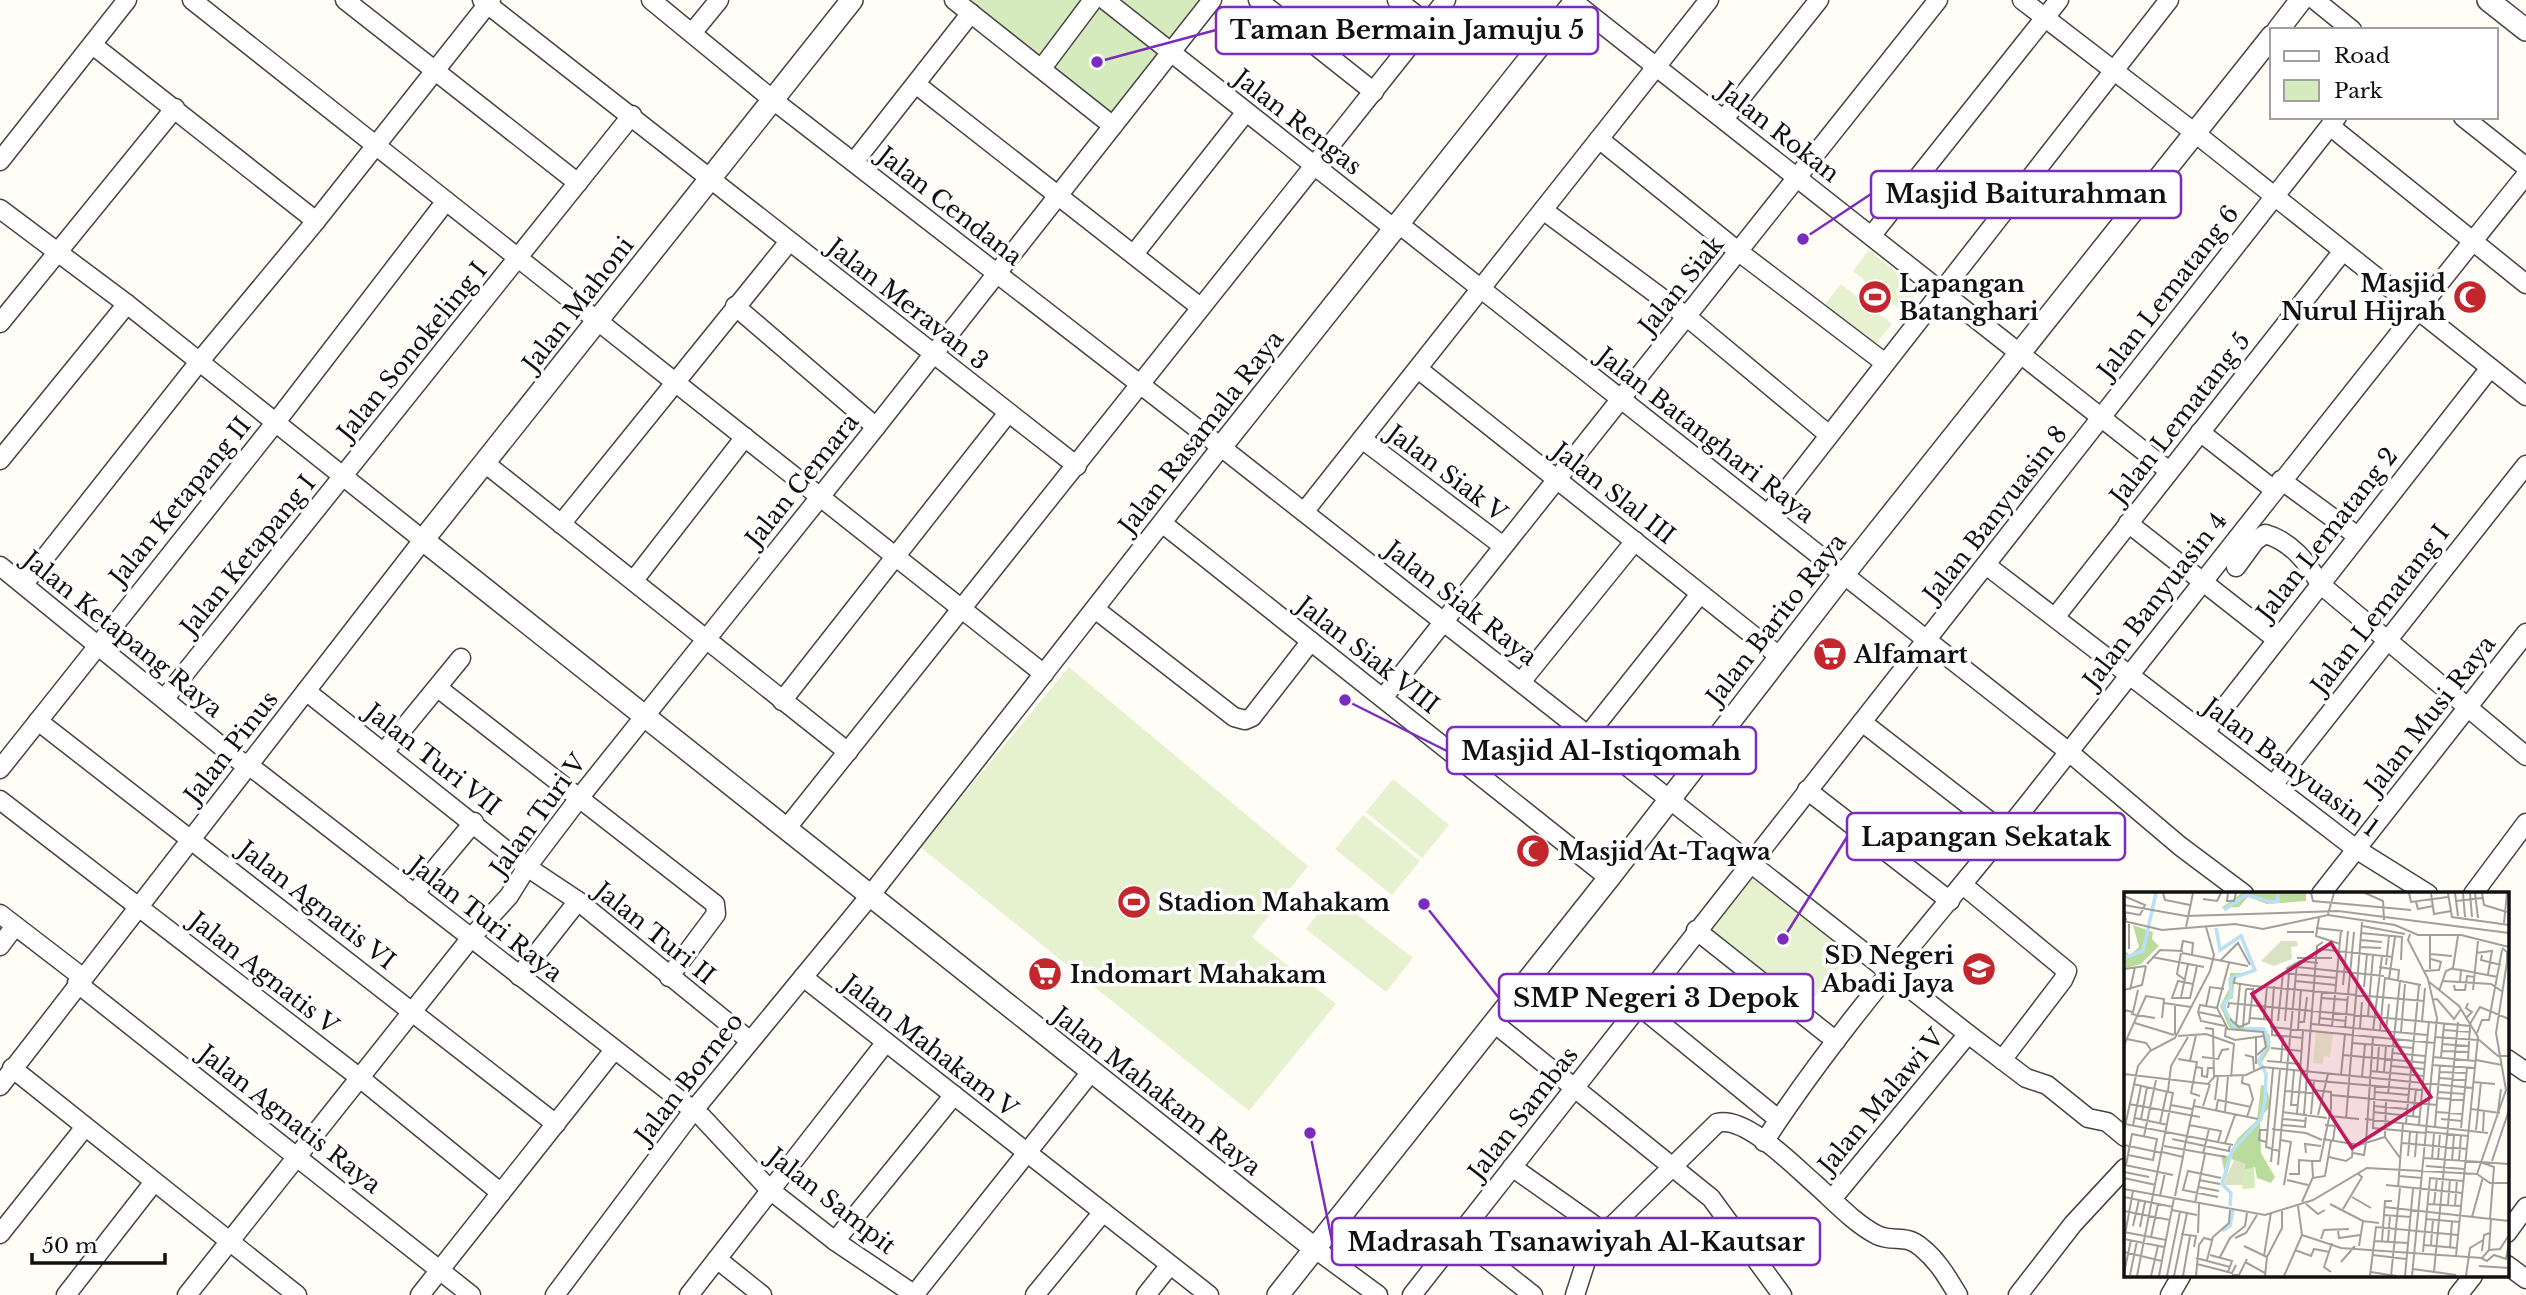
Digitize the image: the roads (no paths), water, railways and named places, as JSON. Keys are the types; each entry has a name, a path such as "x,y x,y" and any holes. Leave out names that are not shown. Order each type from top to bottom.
{"street":[{"path":"0,161 127,0"},
{"path":"192,0 598,319 818,498 1044,674"},
{"path":"345,0 578,183"},
{"name":"Jalan Cendana","path":"652,0 774,100 1222,447"},
{"path":"692,33 719,0"},
{"name":"Jalan Mahoni","path":"423,540 852,0"},
{"path":"954,0 1113,126"},
{"path":"1042,68 1093,0"},
{"name":"Jalan Rengas","path":"1105,0 1315,167 1398,228"},
{"name":"Jalan Cemara","path":"642,717 876,427 1212,0"},
{"path":"1258,0 1374,92"},
{"path":"1397,0 1427,24"},
{"path":"786,829 963,611 1200,307 1447,0"},
{"path":"1304,512 1709,0"},
{"path":"1724,119 1819,0"},
{"name":"Jalan Siak","path":"1383,698 1938,0"},
{"path":"2022,0 2195,133 2526,397"},
{"path":"1872,235 2059,0"},
{"path":"1768,514 2169,0"},
{"path":"2280,28 2301,0"},
{"path":"2315,0 2350,28"},
{"path":"2488,0 2526,30"},
{"name":"Jalan Rokan","path":"1574,1 2169,471"},
{"name":"Jalan Rasamala Raya","path":"869,897 1574,1"},
{"path":"24,584 198,362 436,71 487,2"},
{"name":"Jalan Meravan 3","path":"487,2 632,115 788,243 1077,466"},
{"path":"855,162 971,13"},
{"name":"Jalan Barito Raya","path":"1278,1295 1609,878 1779,656 2270,39"},
{"path":"93,46 316,220"},
{"path":"917,85 1200,307"},
{"path":"0,323 175,108"},
{"path":"1134,254 1246,112"},
{"name":"Jalan Sonokeling I","path":"344,475 632,115"},
{"path":"2466,119 2526,167"},
{"path":"2333,122 2526,284"},
{"name":"Jalan Lematang 6","path":"2101,418 2333,122"},
{"path":"1599,139 1739,252 1885,363"},
{"name":"Jalan Banyuasin 4","path":"1764,1142 1836,1041 2005,833 2277,484 2526,175"},
{"name":"Jalan Ketapang II","path":"0,768 275,423 446,201"},
{"path":"0,209 127,304 423,540"},
{"path":"1543,210 1686,316 1829,435"},
{"name":"Jalan Batanghari Raya","path":"1398,228 1622,399 2069,752 2180,846 2241,892"},
{"path":"561,524 788,243"},
{"name":"Jalan Lematang 5","path":"2056,616 2343,251"},
{"path":"0,460 127,304"},
{"path":"735,306 876,427"},
{"name":"Jalan Lematang 2","path":"2205,732 2356,535 2490,368"},
{"name":"Jalan Slal III","path":"1418,369 1779,656"},
{"path":"782,701 1008,413"},
{"name":"Jalan Banyuasin 8","path":"1862,722 2101,418"},
{"path":"2200,432 2356,535"},
{"path":"634,580 745,437"},
{"name":"Jalan Siak V","path":"1362,439 1503,546"},
{"name":"Jalan Siak Raya","path":"1222,447 2002,1060 2026,1078 2047,1085 2090,1119 2107,1122 2124,1136"},
{"path":"486,464 848,752"},
{"name":"Jalan Lematang I","path":"2274,784 2526,465"},
{"name":"Jalan Ketapang I","path":"165,698 344,475"},
{"name":"Jalan Siak VIII","path":"1162,523 1609,878"},
{"path":"2129,523 2277,639"},
{"path":"2236,566 2255,541 2265,534 2279,538 2308,563 2320,584 2526,756"},
{"name":"Jalan Pinus","path":"0,1086 79,980 423,540"},
{"name":"Jalan Mahakam Raya","path":"423,540 642,717 1314,1248"},
{"path":"1521,682 1635,541"},
{"name":"Jalan Banyuasin 1","path":"1986,565 2056,616 2356,849 2425,892"},
{"name":"Jalan Ketapang Raya","path":"0,566 247,766"},
{"path":"1588,735 1700,594"},
{"path":"1095,609 1234,717 1245,720 1252,717 1311,641"},
{"name":"Jalan Musi Raya","path":"2323,892 2526,633"},
{"path":"384,752 461,658"},
{"path":"438,688 715,904 716,914 669,976"},
{"name":"Jalan Turi VII","path":"306,691 474,822 527,867"},
{"name":"Jalan Turi V","path":"187,1295 470,939 509,897 527,867 642,717"},
{"name":"Jalan Agnatis VI","path":"38,721 556,1124"},
{"path":"1862,722 2005,833"},
{"name":"Jalan Sambas","path":"1412,1295 1749,862 1862,722"},
{"name":"Jalan Turi Raya","path":"247,766 693,1111"},
{"path":"1807,790 1950,901"},
{"name":"Jalan Agnatis V","path":"4,810 138,906 360,1078 501,1193"},
{"path":"414,894 474,822"},
{"path":"2474,892 2526,823"},
{"name":"Jalan Turi II","path":"527,867 578,901 749,1040"},
{"path":"1963,885 2067,971 2066,976 2002,1060"},
{"name":"Jalan Borneo","path":"555,1295 749,1040 869,897"},
{"path":"519,976 578,901"},
{"name":"Jalan Agnatis Raya","path":"0,914 471,1295"},
{"path":"0,946 15,926"},
{"path":"1696,930 1836,1041"},
{"name":"Jalan Mahakam V","path":"803,977 1209,1295"},
{"path":"1638,1005 1778,1119"},
{"path":"1494,1023 1711,1198 1782,1295"},
{"name":"Jalan Malawi V","path":"1832,1199 1968,1034"},
{"path":"690,1295 886,1042"},
{"path":"420,1295 614,1049"},
{"path":"2508,1060 2526,1072"},
{"path":"12,1068 297,1295"},
{"path":"914,1295 1091,1072"},
{"path":"835,1241 954,1095"},
{"name":"Jalan Sampit","path":"693,1111 770,1190 835,1241 914,1295"},
{"path":"1512,1167 1597,1227 1605,1229 1613,1225 1672,1164 1717,1123 1727,1121 1742,1126 1764,1142 1879,1236 1905,1237 1921,1247 1943,1270 1958,1295"},
{"path":"0,1234 85,1127"},
{"path":"2018,1295 2073,1224 2124,1169"},
{"path":"66,1295 155,1182"},
{"path":"2508,1232 2526,1207"},
{"path":"1035,1295 1103,1212"},
{"path":"1575,1295 1597,1227"},
{"path":"1458,1236 1532,1295"},
{"path":"1314,1248 1378,1295"},
{"path":"717,1259 762,1295"},
{"path":"1146,1295 1170,1265"},
{"path":"2508,1266 2526,1279"},
{"path":"2170,1295 2180,1278"},
{"path":"2458,1295 2471,1278"}],"place":[{"name":"Taman Bermain Jamuju 5","path":"1097,62"},
{"name":"Masjid Baiturahman","path":"1803,239"},
{"name":"Lapangan Batanghari","path":"1875,297"},
{"name":"Masjid Nurul Hijrah","path":"2470,297"},
{"name":"Alfamart","path":"1830,654"},
{"name":"Masjid Al-Istiqomah","path":"1345,700"},
{"name":"Masjid At-Taqwa","path":"1533,851"},
{"name":"Stadion Mahakam","path":"1134,902"},
{"name":"SMP Negeri 3 Depok","path":"1424,904"},
{"name":"Lapangan Sekatak","path":"1783,939"},
{"name":"SD Negeri Abadi Jaya","path":"1979,969"},
{"name":"Indomart Mahakam","path":"1045,974"},
{"name":"Madrasah Tsanawiyah Al-Kautsar","path":"1310,1133"}]}
